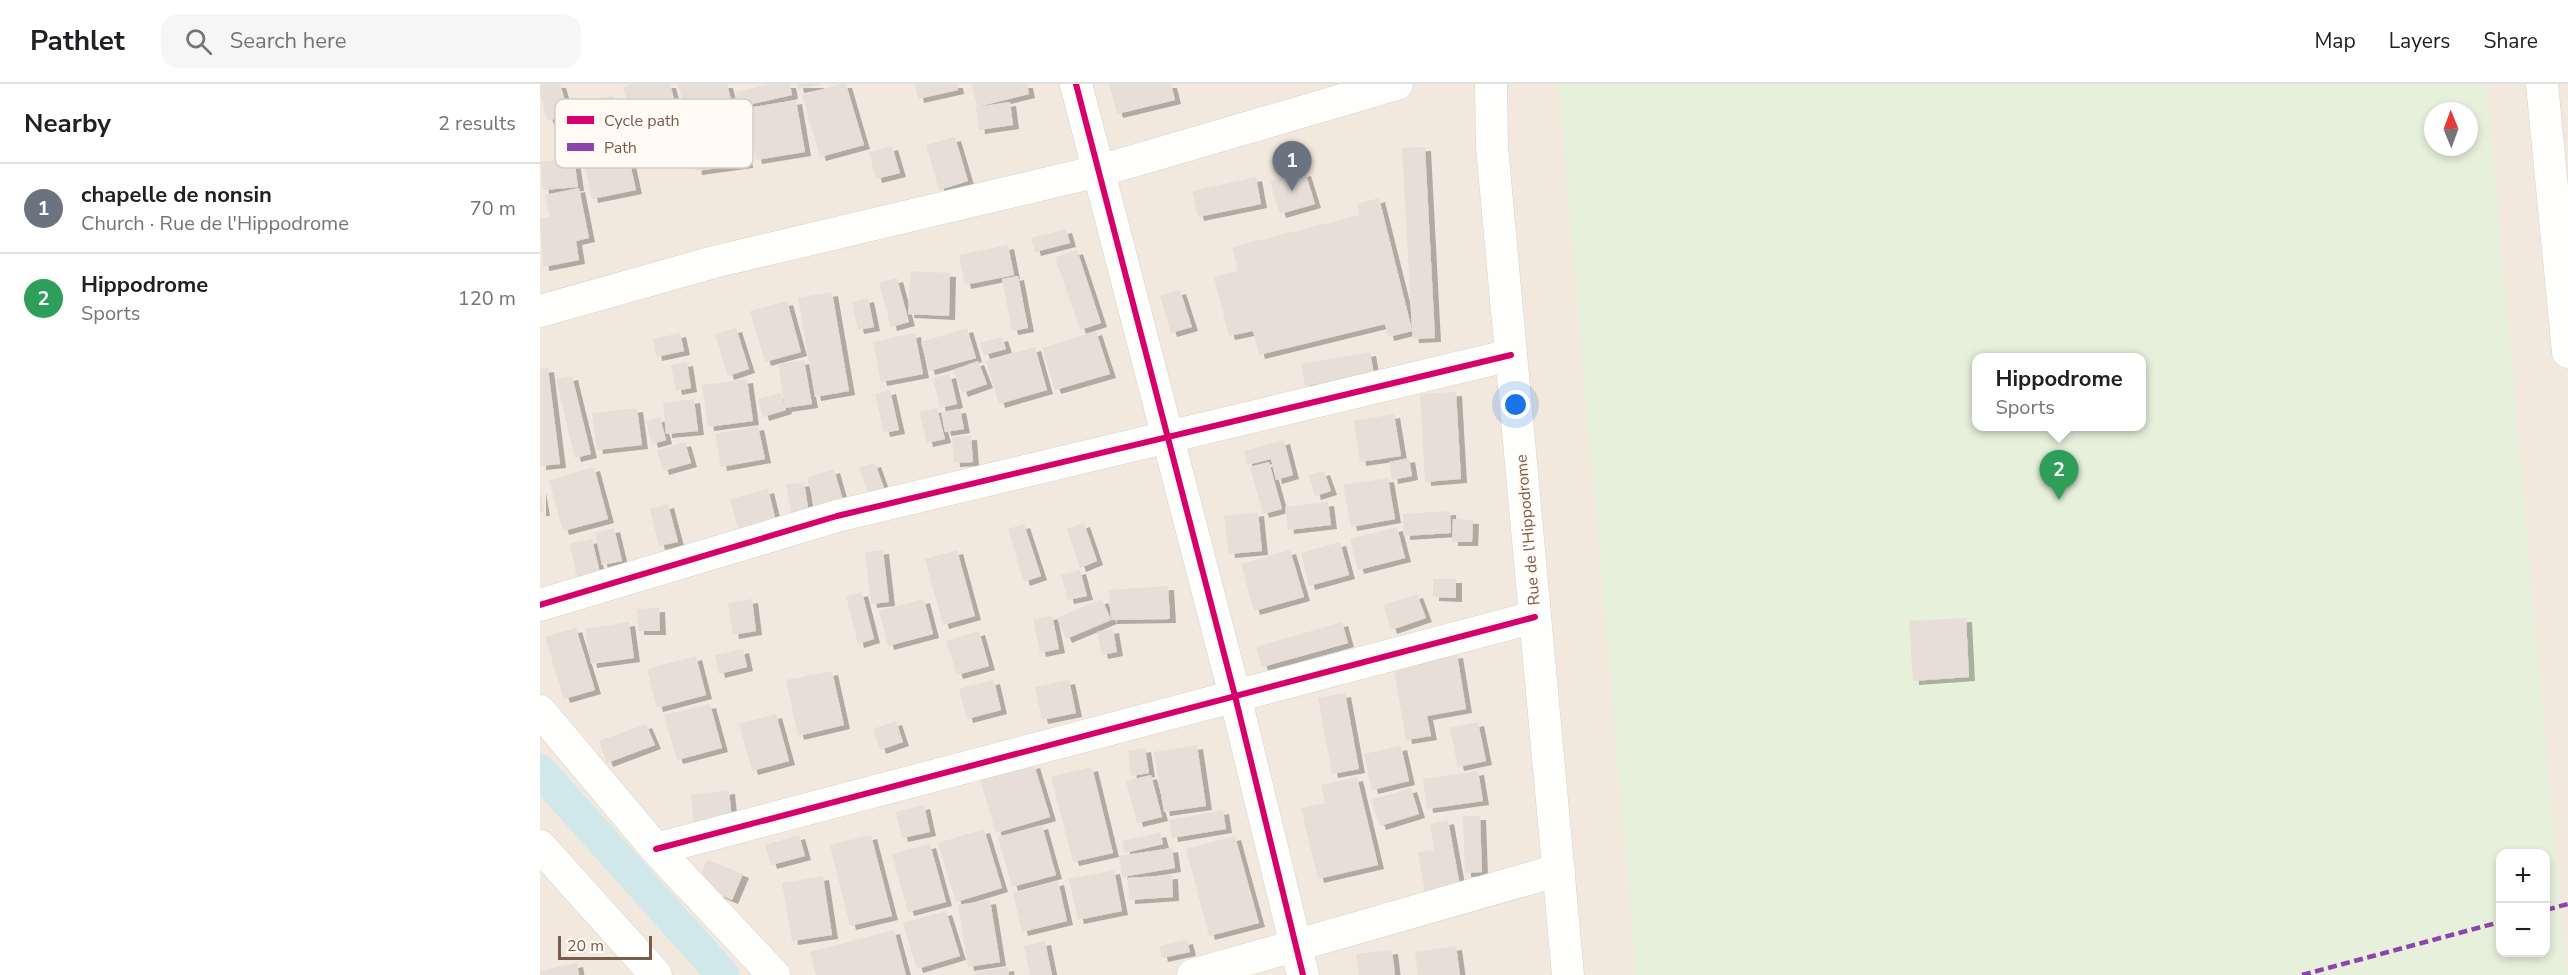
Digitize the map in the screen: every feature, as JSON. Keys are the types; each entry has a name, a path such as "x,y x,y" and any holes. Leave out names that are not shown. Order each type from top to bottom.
{"street":[{"path":"1076,84 1235,696 1299,961"},
{"path":"540,311 714,262 1099,171 1397,84"},
{"name":"Rue de l'Hippodrome","path":"1491,84 1492,147 1568,975"},
{"path":"2542,84 2567,340"},
{"path":"540,605 837,516 1168,439 1511,355"},
{"path":"656,849 1535,617"},
{"path":"540,711 656,849 774,975"},
{"path":"547,862 656,975"},
{"path":"1193,975 1299,961 1559,870"}],"shaded area":[{"path":"540,84 2568,84 2568,975 540,975"}],"green space":[{"path":"1558,84 2487,84 2567,975 1636,975"}],"building":[{"path":"560,84 564,99 555,99 555,119 548,121 540,95 540,85"},
{"path":"633,84 670,84 674,99 626,99 623,87"},
{"path":"678,84 727,84 731,99 682,99"},
{"path":"771,84 790,84 792,95 753,104 753,99 737,99 736,92"},
{"path":"797,84 819,84 819,85 798,89"},
{"path":"846,84 864,145 820,157 802,95"},
{"path":"915,84 957,84 958,90 918,99"},
{"path":"972,84 1027,84 1029,94 977,107"},
{"path":"1109,84 1171,84 1175,100 1117,114"},
{"path":"796,100 805,152 756,160 753,143 753,107"},
{"path":"1010,102 1013,125 979,130 976,107"},
{"path":"955,137 968,181 939,190 926,145"},
{"path":"892,146 900,173 876,179 869,152"},
{"path":"1425,147 1435,338 1413,339 1412,331 1388,337 1385,324 1259,355 1253,331 1229,336 1214,277 1238,271 1232,247 1360,215 1357,204 1379,198 1412,330 1402,148"},
{"path":"555,160 555,168 575,168 578,187 543,190 540,162"},
{"path":"585,168 631,168 636,190 592,199"},
{"path":"696,168 718,168 696,171"},
{"path":"1305,172 1315,204 1280,214 1270,181"},
{"path":"1256,177 1261,204 1198,217 1192,191"},
{"path":"579,188 589,238 576,241 579,260 543,267 540,219 550,217 545,195"},
{"path":"1066,229 1070,243 1035,252 1031,238"},
{"path":"1008,245 1014,275 965,285 959,255"},
{"path":"1077,250 1101,323 1080,330 1055,257"},
{"path":"911,271 950,273 949,316 908,314"},
{"path":"1018,276 1028,328 1012,331 1002,279"},
{"path":"897,278 909,322 891,327 879,283"},
{"path":"1180,290 1192,327 1171,333 1160,296"},
{"path":"832,292 849,391 815,397 798,298"},
{"path":"868,298 874,327 858,330 852,302"},
{"path":"787,301 801,352 765,362 750,311"},
{"path":"736,328 749,369 728,376 715,334"},
{"path":"967,328 976,358 929,371 921,342"},
{"path":"1096,331 1110,374 1055,390 1042,348"},
{"path":"680,333 684,351 656,357 653,339"},
{"path":"915,333 923,374 881,382 873,342"},
{"path":"1002,337 1006,349 984,355 980,343"},
{"path":"1035,347 1047,390 999,404 986,361"},
{"path":"1370,352 1374,374 1305,386 1301,364"},
{"path":"804,360 812,404 785,408 778,364"},
{"path":"978,361 987,384 962,393 953,370"},
{"path":"687,362 691,388 676,391 671,365"},
{"path":"548,368 560,464 540,466 540,369"},
{"path":"950,374 957,404 940,408 933,378"},
{"path":"572,376 591,454 575,458 556,379"},
{"path":"747,379 753,421 708,427 702,385"},
{"path":"890,390 899,430 884,433 875,394"},
{"path":"1456,392 1461,479 1425,482 1420,394"},
{"path":"781,393 786,410 763,417 758,399"},
{"path":"694,399 698,431 666,434 663,403"},
{"path":"637,408 642,445 597,450 592,413"},
{"path":"937,408 945,439 927,443 919,412"},
{"path":"960,409 964,429 945,432 941,412"},
{"path":"1394,414 1401,456 1360,462 1354,421"},
{"path":"660,417 666,440 652,444 646,421"},
{"path":"758,426 765,459 721,467 715,434"},
{"path":"971,436 973,462 954,463 952,437"},
{"path":"1284,440 1293,475 1276,480 1271,459 1247,465 1244,451"},
{"path":"685,442 691,463 663,471 657,450"},
{"path":"1409,458 1412,476 1392,480 1389,462"},
{"path":"1269,462 1282,509 1263,514 1250,467"},
{"path":"875,463 884,488 869,495 859,468"},
{"path":"594,467 608,519 563,531 549,480"},
{"path":"834,469 844,504 817,512 807,478"},
{"path":"1324,471 1331,491 1315,496 1309,475"},
{"path":"1388,478 1395,519 1351,527 1343,485"},
{"path":"804,482 809,514 792,517 786,485"},
{"path":"540,489 544,512 540,512"},
{"path":"768,489 776,521 739,531 730,499"},
{"path":"1328,502 1331,525 1288,530 1285,507"},
{"path":"668,504 678,542 659,546 650,509"},
{"path":"1450,511 1451,533 1404,536 1403,514"},
{"path":"1258,512 1262,551 1229,554 1224,516"},
{"path":"1453,519 1473,520 1472,542 1452,542"},
{"path":"1084,523 1097,561 1080,568 1067,529"},
{"path":"1024,524 1041,576 1024,582 1008,529"},
{"path":"1397,527 1405,558 1358,570 1350,539"},
{"path":"614,528 622,561 602,565 595,533"},
{"path":"592,539 600,573 577,578 570,544"},
{"path":"1340,542 1349,575 1309,586 1301,553"},
{"path":"883,550 889,602 871,604 865,552"},
{"path":"957,550 975,616 943,625 925,559"},
{"path":"1290,550 1304,597 1254,611 1241,564"},
{"path":"1080,570 1087,596 1068,600 1061,575"},
{"path":"1433,579 1456,579 1456,598 1433,597"},
{"path":"1168,586 1170,619 1111,620 1109,590"},
{"path":"862,592 874,639 858,644 846,596"},
{"path":"1417,594 1426,618 1391,630 1383,605"},
{"path":"752,599 756,631 733,635 728,603"},
{"path":"924,599 933,634 888,646 879,611"},
{"path":"1102,599 1111,620 1066,639 1057,618"},
{"path":"659,608 660,631 638,631 637,609"},
{"path":"1052,615 1059,649 1040,653 1033,619"},
{"path":"1966,618 1969,677 1913,681 1909,621"},
{"path":"629,622 634,658 591,664 585,629"},
{"path":"1342,622 1348,643 1262,667 1256,647"},
{"path":"576,628 595,690 564,699 545,637"},
{"path":"1113,629 1117,652 1102,655 1097,632"},
{"path":"979,631 989,666 957,675 946,641"},
{"path":"743,649 747,667 719,674 715,655"},
{"path":"1457,654 1466,709 1427,716 1431,736 1406,740 1393,664"},
{"path":"696,656 706,695 657,708 647,669"},
{"path":"832,671 844,725 798,736 786,680"},
{"path":"994,680 1001,710 967,719 959,689"},
{"path":"1069,680 1076,713 1042,720 1035,687"},
{"path":"1345,693 1359,769 1332,774 1318,698"},
{"path":"710,704 722,748 677,760 664,715"},
{"path":"776,714 789,761 752,771 739,724"},
{"path":"896,721 903,742 880,750 873,729"},
{"path":"1478,722 1486,761 1458,767 1450,728"},
{"path":"646,724 655,745 607,763 599,741"},
{"path":"1197,745 1206,806 1164,812 1154,752"},
{"path":"1401,746 1409,781 1372,790 1364,754"},
{"path":"1145,748 1149,773 1131,776 1128,751"},
{"path":"1034,764 1050,817 996,833 980,780"},
{"path":"1092,767 1113,853 1073,862 1051,777"},
{"path":"1478,771 1483,801 1427,809 1423,779"},
{"path":"1151,775 1162,817 1137,823 1126,781"},
{"path":"1357,777 1378,865 1318,879 1301,808 1325,803 1321,785"},
{"path":"1411,788 1419,814 1380,826 1371,800"},
{"path":"729,790 732,820 694,825 691,795"},
{"path":"924,805 930,832 902,838 896,812"},
{"path":"1223,810 1226,829 1172,838 1169,820"},
{"path":"1463,816 1480,816 1482,872 1465,873"},
{"path":"1448,820 1461,891 1426,898 1418,853 1434,850 1430,824"},
{"path":"1042,825 1056,875 1012,887 998,837"},
{"path":"984,829 1002,888 956,902 938,843"},
{"path":"1160,833 1163,844 1125,853 1122,841"},
{"path":"799,835 805,856 771,865 765,845"},
{"path":"871,835 892,916 850,926 830,845"},
{"path":"1235,836 1259,923 1209,936 1186,849"},
{"path":"930,844 946,902 908,912 892,854"},
{"path":"1172,848 1175,868 1122,877 1119,856"},
{"path":"707,860 743,874 732,900 696,885"},
{"path":"1114,870 1122,911 1078,920 1069,879"},
{"path":"1172,875 1173,897 1129,900 1128,878"},
{"path":"823,876 832,935 792,941 782,883"},
{"path":"1058,881 1067,921 1022,932 1013,893"},
{"path":"990,900 1000,962 968,967 958,905"},
{"path":"946,911 960,956 917,969 903,923"},
{"path":"894,930 906,975 816,975 810,952"},
{"path":"1187,940 1190,952 1162,958 1159,946"},
{"path":"1045,941 1052,975 1030,975 1024,946"},
{"path":"1456,946 1460,975 1418,975 1415,952"},
{"path":"1392,950 1395,975 1359,975 1356,954"},
{"path":"577,963 579,975 540,975 540,971"},
{"path":"1008,967 1009,975 976,975 976,972"}],"waterway":[{"path":"540,771 723,975"}],"marked path":[{"path":"2550,909 2568,904"},
{"path":"2302,975 2496,923"}],"cycle path":[{"path":"1076,84 1235,696 1303,975"},
{"path":"540,605 837,516 1511,355"},
{"path":"656,849 1535,617"}],"place":[{"name":"chapelle de nonsin","path":"1292,191"},
{"name":"Hippodrome","path":"2059,500"}]}
